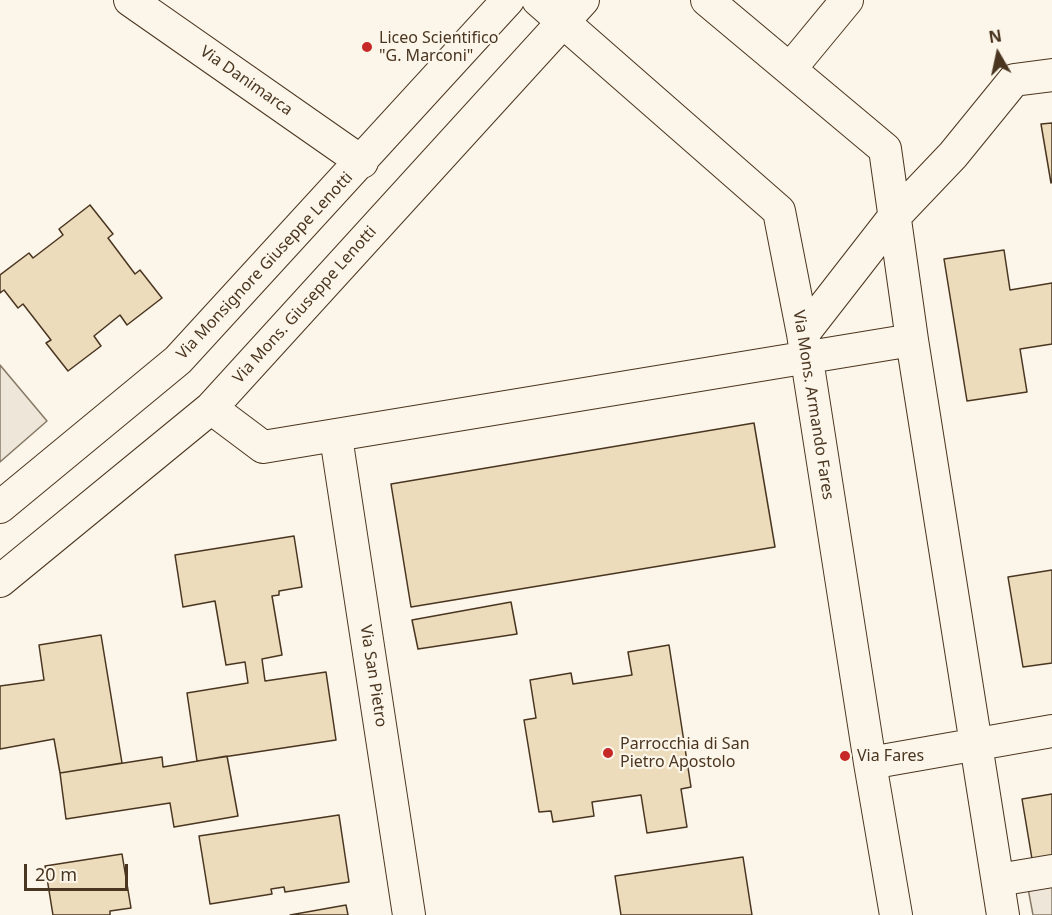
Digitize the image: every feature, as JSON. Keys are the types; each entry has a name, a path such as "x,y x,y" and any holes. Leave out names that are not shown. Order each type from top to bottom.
{"street":[{"name":"Via Danimarca","path":"130,0 362,162"},
{"name":"Via Monsignore Giuseppe Lenotti","path":"0,507 178,360 362,162 508,0"},
{"name":"Via Mons. Armando Fares","path":"538,0 573,11 779,211 805,345 896,915"},
{"path":"707,0 885,149 912,340 1003,915"},
{"path":"790,69 848,0"},
{"name":"Via Mons. Giuseppe Lenotti","path":"0,581 211,408 573,11"},
{"path":"805,345 894,217 953,154 1014,80 1052,75"},
{"path":"211,408 263,447 336,437 805,345 912,340"},
{"name":"Via San Pietro","path":"336,437 409,915"},
{"path":"870,763 1052,731"},
{"path":"998,880 1052,871"}],"shaded area":[{"path":"0,365 47,421 0,462"},
{"path":"1052,879 1052,915 1033,915 1027,883"}],"building":[{"path":"1052,123 1052,182 1051,183 1041,124"},
{"path":"90,205 113,234 108,238 135,274 140,270 162,298 127,325 120,315 94,336 101,346 68,371 46,343 51,340 23,304 18,308 4,290 0,293 0,275 29,253 33,258 63,235 59,229"},
{"path":"1004,250 1010,290 1052,283 1052,344 1020,349 1027,392 967,401 944,259"},
{"path":"754,423 775,547 411,607 391,484"},
{"path":"294,536 302,587 279,591 279,595 272,596 282,655 262,659 265,681 326,672 336,740 197,761 187,693 248,683 245,662 226,665 215,601 183,607 175,555"},
{"path":"1052,570 1052,663 1023,667 1008,577"},
{"path":"511,602 517,634 418,649 412,620"},
{"path":"101,635 122,763 60,773 54,739 0,749 0,686 44,680 39,645"},
{"name":"Parrocchia di San Pietro Apostolo","path":"669,645 691,787 681,789 687,827 647,833 641,795 592,802 594,816 553,822 551,811 539,812 524,720 536,718 530,680 571,673 573,684 632,675 628,652"},
{"path":"227,756 238,816 174,827 170,803 66,819 60,773 162,757 163,767"},
{"path":"1052,794 1052,856 1032,859 1022,799"},
{"path":"339,815 349,882 285,892 284,887 271,889 272,894 210,904 199,836"},
{"path":"122,854 131,908 110,911 110,915 53,915 45,866"},
{"path":"743,857 752,915 621,915 615,876"},
{"path":"346,905 348,915 290,915"}],"place":[{"name":"Liceo Scientifico \"G. Marconi\"","path":"367,47"},
{"name":"Parrocchia di San Pietro Apostolo","path":"608,753"},
{"name":"Via Fares","path":"845,756"}]}
